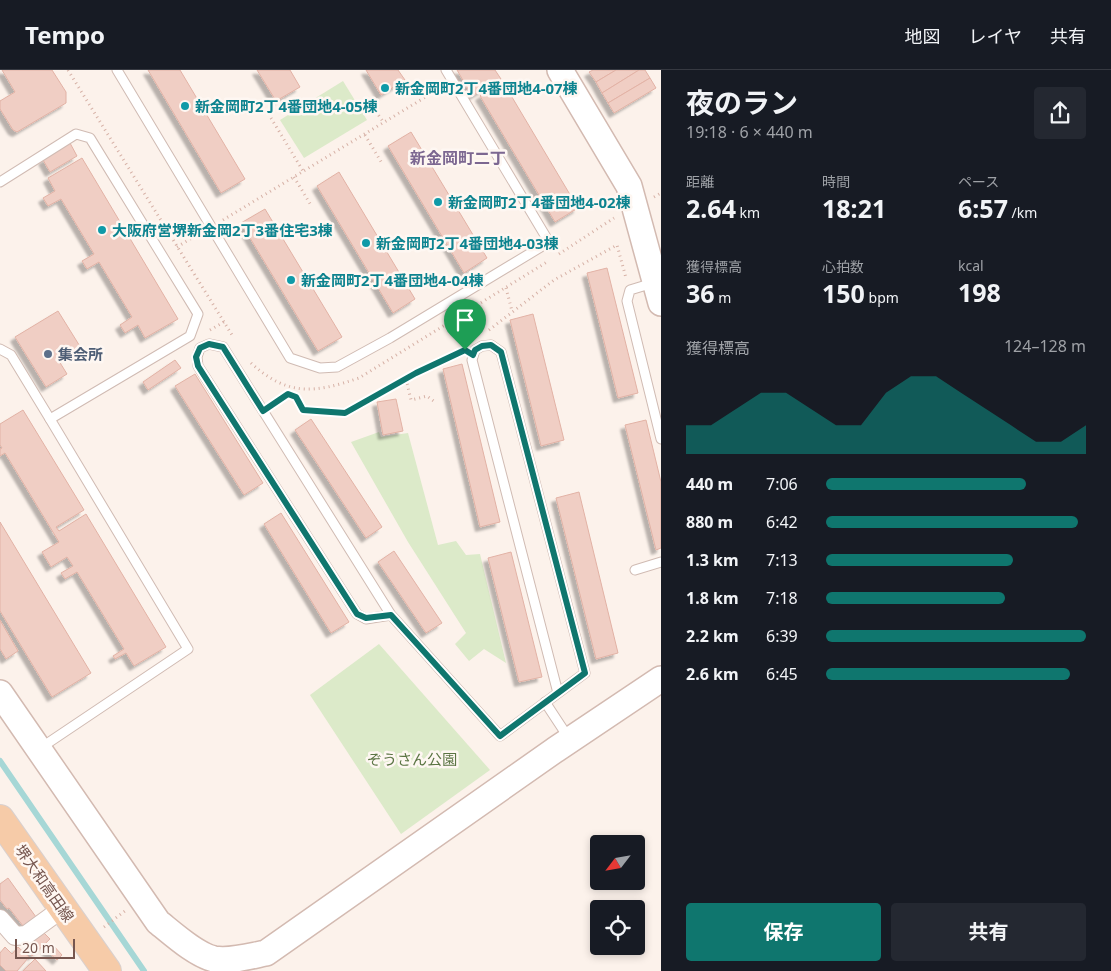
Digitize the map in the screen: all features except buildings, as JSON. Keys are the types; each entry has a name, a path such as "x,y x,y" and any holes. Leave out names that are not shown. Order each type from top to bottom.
{"main road":[{"name":"堺大和高田線","path":"0,819 63,908 97,967"}],"street":[{"path":"560,70 629,186 652,257 658,292"},
{"path":"0,693 158,922 213,965 232,959 266,953 570,740 661,679"},
{"path":"0,919 15,936 26,935 63,908"}],"lane":[{"path":"117,70 290,358 320,368 337,367 390,338 549,242 446,70"},
{"path":"0,182 76,134 90,138 198,314 190,336 50,419"},
{"path":"658,292 630,290 627,301 661,439"},
{"path":"391,615 366,618 357,614 198,366 196,357 200,348 209,344 223,347 391,615 500,736 585,673 501,352 491,345 482,346 475,350 472,360 558,693"},
{"path":"0,349 11,355 188,649 39,749"},
{"path":"635,570 661,562"},
{"path":"545,702 570,740"}],"path":[{"path":"68,70 233,337"},
{"path":"177,247 453,81"},
{"path":"373,107 384,123"},
{"path":"271,118 303,171"},
{"path":"365,135 383,165"},
{"path":"294,177 312,207"},
{"path":"246,358 273,380 284,386 294,388 306,390 326,389 359,378 506,288 616,217"},
{"path":"486,332 554,280 617,245 630,290"},
{"path":"506,288 512,312"},
{"path":"263,411 288,394 296,397 303,410 345,413 406,379 465,350 473,355"},
{"path":"406,379 411,400 427,396 435,402"},
{"path":"292,396 294,388"},
{"path":"98,931 124,912"}],"green space":[{"path":"343,81 367,120 304,158 280,120"},
{"path":"379,432 381,437 408,433 438,545 456,541 466,555 480,554 506,663 484,649 469,661 455,644 466,633 408,542 351,442"},
{"name":"ぞうさん公園","path":"379,644 490,770 401,834 310,695"}],"waterway":[{"path":"0,761 144,971"}],"place":[{"name":"新金岡町2丁4番団地4-07棟","path":"385,88"},
{"name":"新金岡町2丁4番団地4-05棟","path":"185,106"},
{"name":"新金岡町2丁4番団地4-02棟","path":"438,202"},
{"name":"大阪府営堺新金岡2丁3番住宅3棟","path":"102,230"},
{"name":"新金岡町2丁4番団地4-03棟","path":"366,243"},
{"name":"新金岡町2丁4番団地4-04棟","path":"291,280"},
{"name":"集会所","path":"48,354"}],"district":[{"name":"新金岡町二丁","path":"458,158"}],"route":[{"path":"209,344 223,347 263,411 288,394 296,397 303,410 345,413 416,373 465,350 473,355 475,350 482,346 491,345 501,352 585,673 500,736 391,615 366,618 357,614 198,366 196,357 200,348 209,344"}]}
